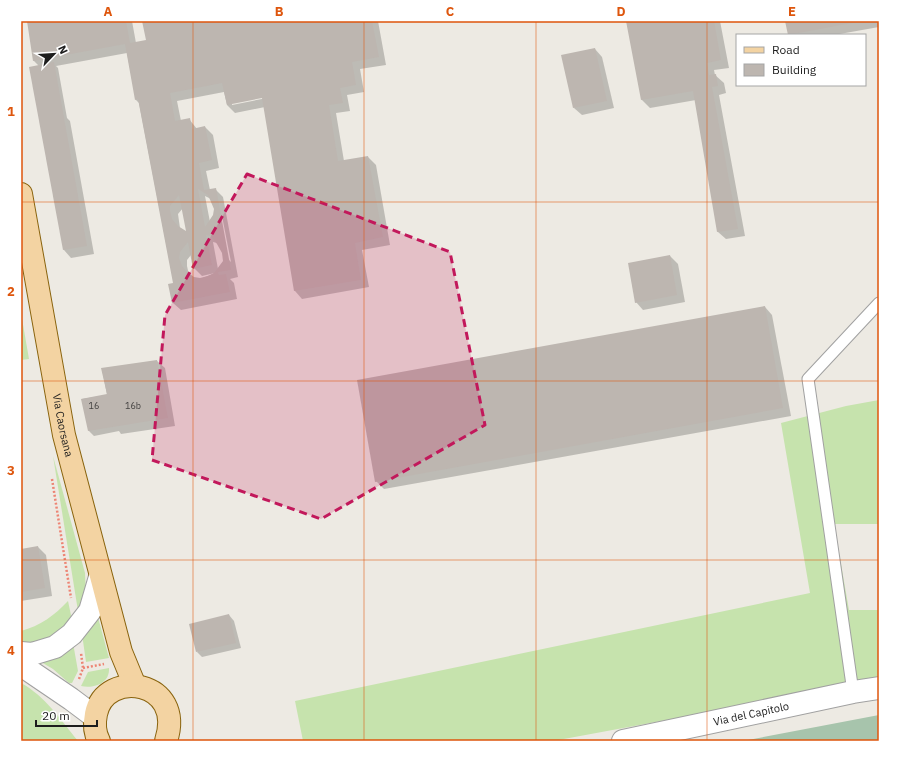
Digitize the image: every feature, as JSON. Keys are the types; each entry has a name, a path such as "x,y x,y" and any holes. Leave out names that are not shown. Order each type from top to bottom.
{"main road":[{"name":"Via Caorsana","path":"21,194 64,435 100,577 115,658 135,686"},
{"path":"99,741 95,734 94,722 98,710 118,679 115,658"},
{"path":"98,710 109,693 122,687 135,686 147,689 158,696 165,705 169,717 171,737"}],"street":[{"path":"21,654 32,654 55,646 72,634 90,611 100,577"},
{"path":"21,665 71,698 98,710"},
{"name":"Via del Capitolo","path":"623,741 853,692 879,688"}],"lane":[{"path":"853,692 808,379 879,303"}],"path":[{"path":"78,680 83,668 80,653"},
{"path":"83,668 115,658"}],"highlighted area":[{"path":"247,174 450,252 485,425 321,519 152,460 165,315"}],"green space":[{"path":"21,313 29,359 21,360"},
{"path":"879,400 879,524 834,524 849,610 879,610 879,683 861,684 553,741 303,741 295,701 810,593 781,423 846,406"},
{"path":"53,456 85,573 86,595 78,611"},
{"path":"68,601 72,620 66,626 49,638 21,645 21,631 35,626 47,619"},
{"path":"96,610 109,658 86,662 82,634"},
{"path":"73,643 78,671 72,683 69,683 53,669 36,659"},
{"path":"109,668 107,678 100,684 91,687 81,686 88,672"},
{"path":"21,683 30,688 45,702 78,741 21,741"},
{"path":"879,715 879,741 743,741"}],"building":[{"path":"27,21 126,21 130,43 146,40 142,21 372,21 379,57 352,62 356,85 340,88 343,103 329,105 338,161 368,156 383,237 355,243 361,280 294,291 262,98 227,105 222,83 170,93 175,121 190,118 192,129 205,126 212,160 199,163 204,190 216,188 231,270 218,272 219,275 226,274 230,292 172,303 168,284 173,283 138,99 135,100 125,44 33,61","holes":["198,189 208,195 214,209 213,215 205,227","179,195 186,231 178,226 172,219 170,206","206,235 211,236 222,253 223,261 214,273 200,278 194,277 182,266 179,258 180,252 188,242 193,269 212,265"]},
{"path":"626,21 714,21 721,60 707,63 709,75 716,74 718,86 712,87 738,229 717,232 693,91 641,100"},
{"path":"785,21 857,21 793,34 788,34"},
{"path":"595,48 607,101 573,108 561,55"},
{"path":"54,62 87,246 63,250 29,67"},
{"path":"670,255 677,295 635,303 628,263"},
{"path":"765,306 783,408 375,482 357,380"},
{"path":"157,360 168,418 88,431 81,399 107,394 101,368"},
{"path":"38,546 45,588 21,592 21,549"},
{"path":"229,614 236,643 196,652 189,624"}]}
